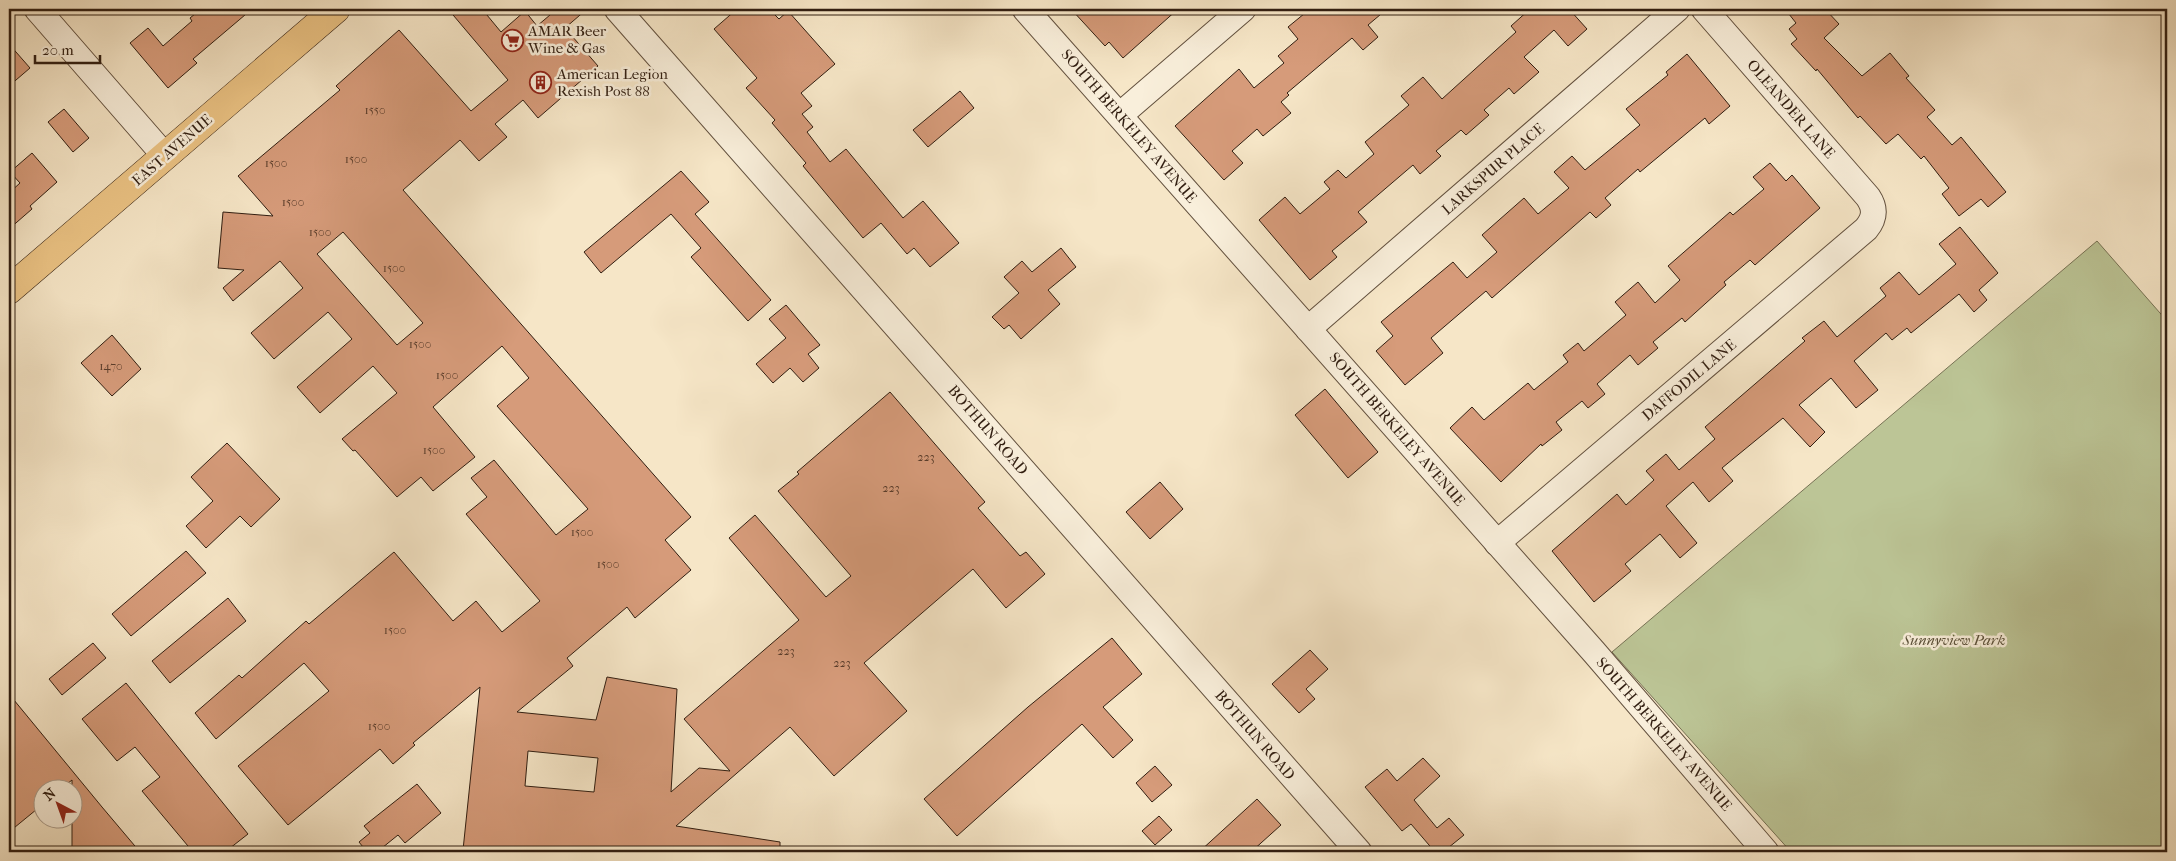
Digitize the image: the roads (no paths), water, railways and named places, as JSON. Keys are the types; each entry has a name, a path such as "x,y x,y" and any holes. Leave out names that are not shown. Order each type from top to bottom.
{"main road":[{"name":"EAST AVENUE","path":"9,290 336,9"}],"street":[{"path":"37,9 165,156"},
{"name":"BOTHUN ROAD","path":"617,9 1359,852"},
{"name":"SOUTH BERKELEY AVENUE","path":"1025,9 1497,543 1766,852"},
{"path":"1120,115 1243,9"},
{"name":"LARKSPUR PLACE","path":"1308,329 1677,9"},
{"name":"OLEANDER LANE","path":"1704,9 1868,197 1873,205 1874,212"},
{"name":"DAFFODIL LANE","path":"1497,543 1866,229 1872,222 1874,212"}],"place":[{"name":"AMAR Beer Wine & Gas","path":"512,40"},
{"name":"American Legion Rexish Post 88","path":"541,83"}],"park label":[{"name":"Sunnyview Park","path":"1954,640"}]}
